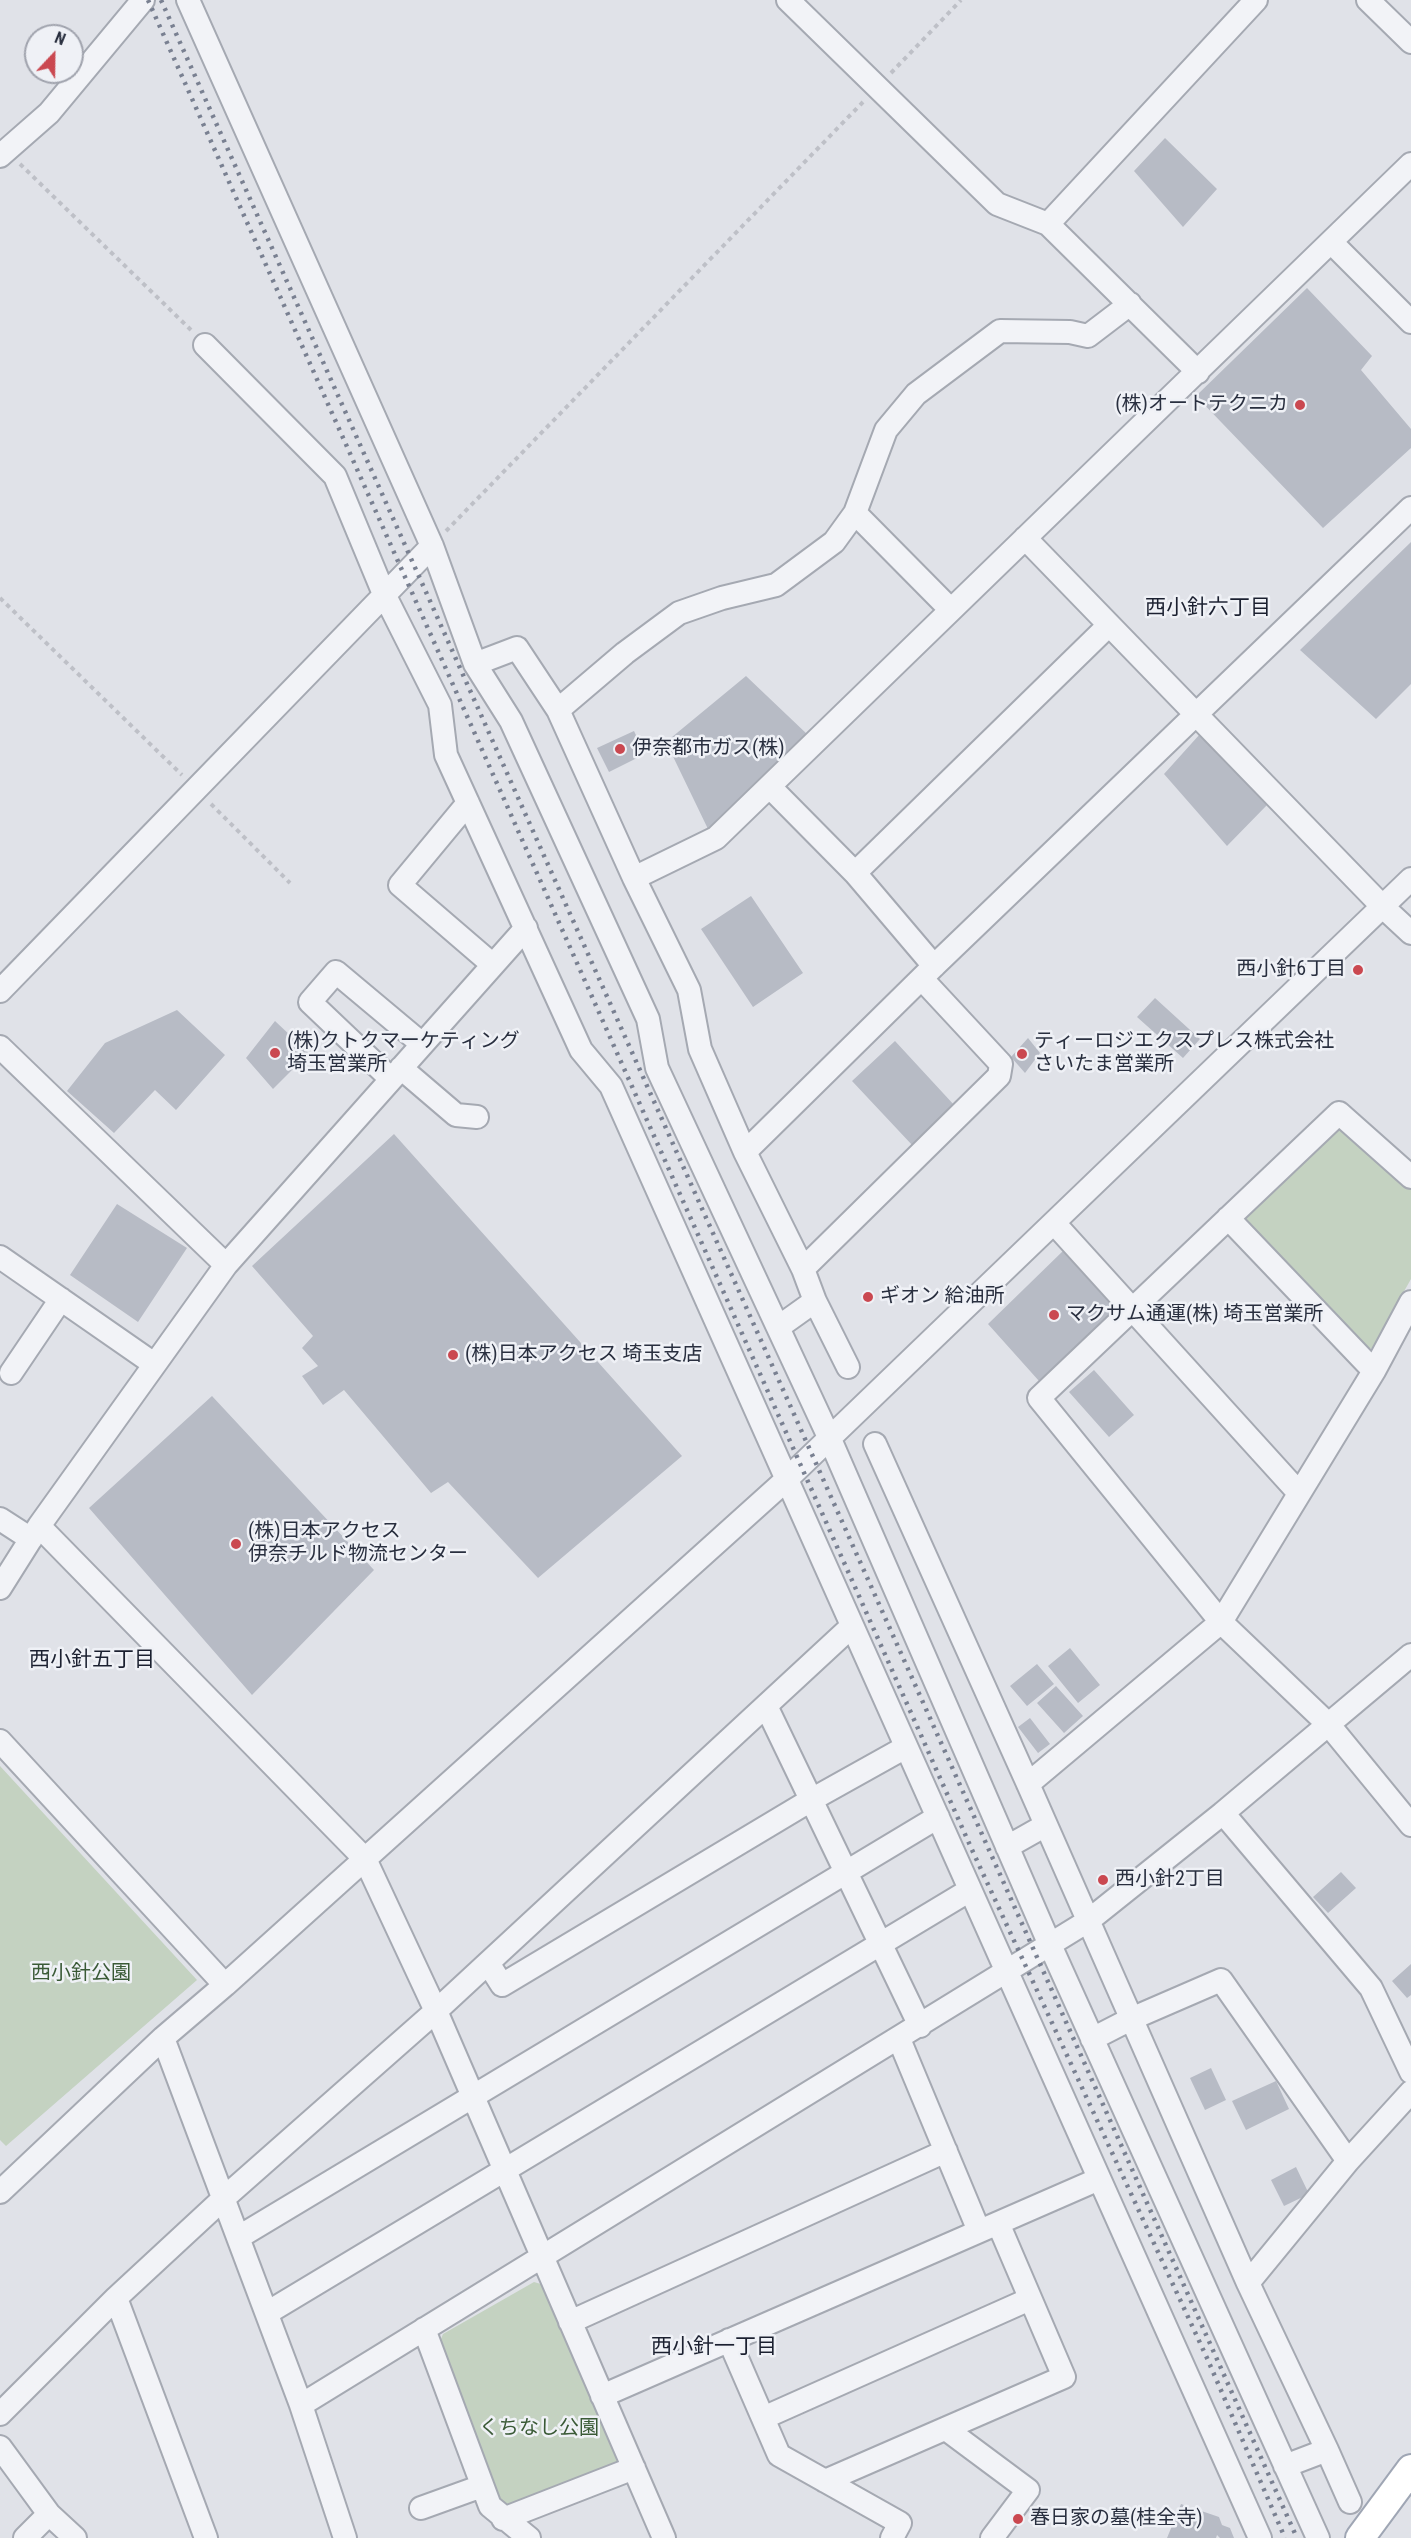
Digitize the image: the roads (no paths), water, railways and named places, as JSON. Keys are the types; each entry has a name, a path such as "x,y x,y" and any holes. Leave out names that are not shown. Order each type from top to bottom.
{"main road":[{"path":"1360,2538 1411,2469"}],"street":[{"path":"3,154 48,113 143,0"},
{"path":"188,0 432,546 475,664 516,732 648,1018 657,1068 780,1326 830,1437 1050,1945 1318,2538"},
{"path":"788,0 997,204 1048,224 1198,372"},
{"path":"1048,224 1256,0"},
{"path":"1368,0 1411,42"},
{"path":"634,878 716,838 1411,165"},
{"path":"1331,242 1411,322"},
{"path":"558,710 625,653 679,613 722,598 776,585 834,542 855,513 886,430 916,394 1000,331 1070,332 1088,336 1130,304"},
{"path":"205,345 335,476 384,594 440,705 446,755 581,1050 611,1086 1260,2538"},
{"path":"745,1152 1411,508"},
{"path":"855,513 950,609"},
{"path":"1025,538 1383,907 1411,933"},
{"path":"0,991 432,546"},
{"path":"855,873 1109,625"},
{"path":"475,664 518,648 558,710 634,878 689,990 700,1049 745,1152 848,1367"},
{"path":"770,787 855,873 928,973 1001,1064 999,1076 803,1269"},
{"path":"468,803 400,885 493,965"},
{"path":"4,2179 225,1985 786,1480 1411,879"},
{"path":"0,1588 35,1532 226,1265 526,928"},
{"path":"422,1044 336,972 310,1002 396,1073 456,1115 477,1117"},
{"path":"0,1047 226,1265"},
{"path":"1411,1177 1339,1113 1039,1398 1221,1622 1329,1725 1411,1825"},
{"path":"1228,1218 1374,1371"},
{"path":"1054,1223 1299,1492"},
{"path":"0,1257 154,1364"},
{"path":"11,1373 61,1299"},
{"path":"780,1326 815,1301"},
{"path":"1028,1784 1221,1622 1374,1371 1411,1302"},
{"path":"875,1444 1248,2283 1350,2502"},
{"path":"0,1519 35,1532 364,1859 436,2012 664,2538"},
{"path":"0,2414 116,2298 224,2198 436,2012 852,1626"},
{"path":"301,2405 1088,1921 1223,1813 1411,1655"},
{"path":"766,1706 920,2026"},
{"path":"0,1742 225,1985"},
{"path":"488,1963 502,1985 811,1800 906,1747"},
{"path":"1223,1813 1371,1988 1405,2042 1411,2072"},
{"path":"239,2237 845,1870 938,1817"},
{"path":"1007,1847 1046,1825"},
{"path":"267,2313 970,1890"},
{"path":"1092,2039 1131,2019 1221,1980 1348,2161"},
{"path":"163,2038 301,2405 345,2538"},
{"path":"825,2481 1064,2377 1030,2299 946,2151 899,2039"},
{"path":"1248,2283 1348,2161 1411,2092"},
{"path":"570,2322 946,2151"},
{"path":"602,2396 1100,2179"},
{"path":"116,2298 206,2538"},
{"path":"763,2418 1030,2299"},
{"path":"424,2329 490,2506 503,2519 530,2538"},
{"path":"729,2340 779,2455 900,2523 892,2538"},
{"path":"946,2429 1028,2490 992,2538"},
{"path":"0,2447 49,2514 75,2538"},
{"path":"1285,2466 1327,2450"},
{"path":"503,2519 634,2468"},
{"path":"421,2508 482,2486"},
{"path":"25,2538 49,2514"}],"railway":[{"path":"148,0 973,1852 1207,2358 1285,2538"},
{"path":"161,0 1297,2538"}],"place":[{"name":"(株)オートテクニカ","path":"1300,405"},
{"name":"伊奈都市ガス(株)","path":"620,749"},
{"name":"西小針6丁目","path":"1358,970"},
{"name":"(株)クトクマーケティング 埼玉営業所","path":"275,1053"},
{"name":"ティーロジエクスプレス株式会社 さいたま営業所","path":"1022,1054"},
{"name":"ギオン 給油所","path":"868,1297"},
{"name":"マクサム通運(株) 埼玉営業所","path":"1054,1315"},
{"name":"(株)日本アクセス 埼玉支店","path":"453,1355"},
{"name":"(株)日本アクセス 伊奈チルド物流センター","path":"236,1544"},
{"name":"西小針2丁目","path":"1103,1880"},
{"name":"春日家の墓(桂全寺)","path":"1018,2519"}],"district":[{"name":"西小針六丁目","path":"1208,609"},
{"name":"西小針五丁目","path":"92,1661"},
{"name":"西小針一丁目","path":"714,2348"}],"park label":[{"name":"西小針公園","path":"81,1974"},
{"name":"くちなし公園","path":"539,2429"}]}
